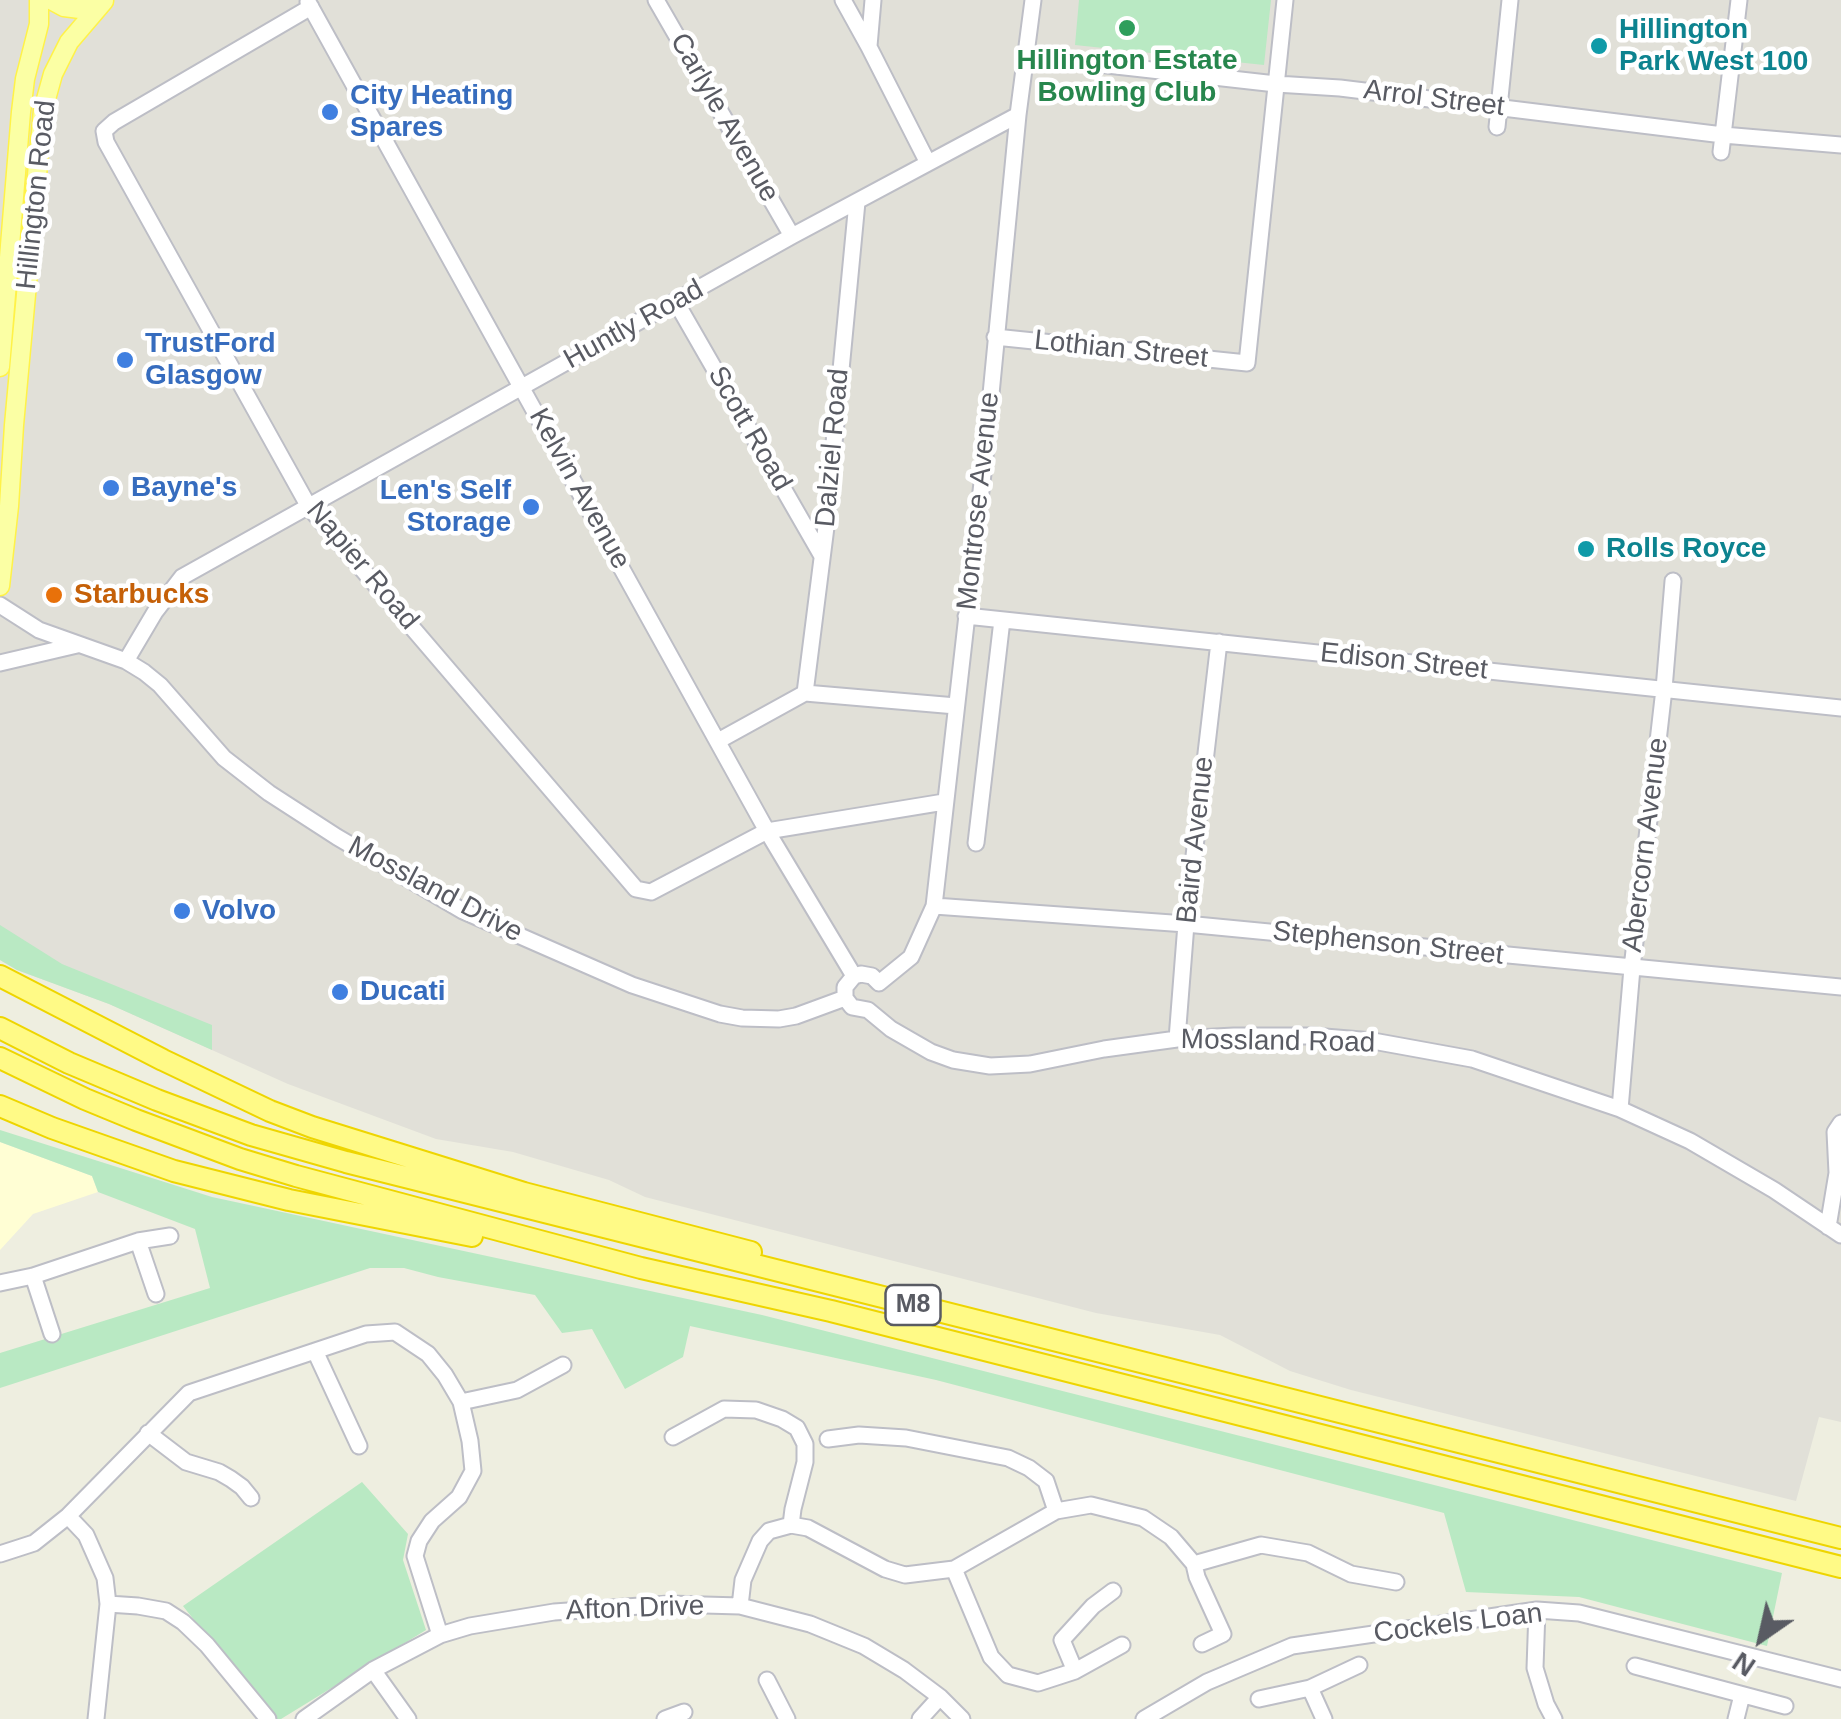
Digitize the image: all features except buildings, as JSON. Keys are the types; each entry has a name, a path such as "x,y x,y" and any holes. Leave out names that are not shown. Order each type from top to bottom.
{"highway":[{"name":"M8","path":"0,976 256,1104 368,1146 524,1193 1242,1386"},
{"name":"M8","path":"0,1028 111,1082 236,1130 297,1148 461,1193 1841,1538"},
{"name":"M8","path":"0,1058 85,1100 240,1159 641,1268"},
{"name":"M8","path":"0,1106 174,1172 233,1188 641,1268 831,1311 1841,1568"}],"main road":[{"name":"Hillington Road","path":"0,367 21,112 39,24 39,0"},
{"path":"51,0 80,9 105,0"},
{"name":"Hillington Road","path":"0,586 43,110 53,74 69,42 105,0"}],"street":[{"name":"Carlyle Avenue","path":"656,0 792,236"},
{"path":"843,0 928,163"},
{"path":"870,47 874,0"},
{"name":"Montrose Avenue","path":"879,983 911,957 934,906 1033,0"},
{"path":"1276,84 1285,0"},
{"path":"1498,128 1510,0"},
{"path":"1721,152 1738,0"},
{"name":"Kelvin Avenue","path":"309,4 767,831 854,976"},
{"name":"Napier Road","path":"309,4 104,131 106,142 309,506 636,888 651,892 767,831 944,802"},
{"name":"Arrol Street","path":"1027,56 1841,145"},
{"name":"Lothian Street","path":"996,338 1247,364 1276,84"},
{"name":"Huntly Road","path":"126,661 182,577 1018,114"},
{"name":"Dalziel Road","path":"805,693 857,202"},
{"name":"Scott Road","path":"676,302 822,556"},
{"name":"Abercorn Avenue","path":"1620,1108 1673,581"},
{"name":"Mossland Drive","path":"0,605 39,630 126,661 160,686 224,758 269,793 463,911 632,985 720,1014 778,1020 845,998"},
{"name":"Edison Street","path":"966,616 1841,708"},
{"path":"976,843 1002,620"},
{"name":"Baird Avenue","path":"1176,1039 1219,642"},
{"path":"0,663 76,645"},
{"path":"718,741 805,693 956,706"},
{"name":"Stephenson Street","path":"934,906 1186,924 1841,987"},
{"path":"860,974 872,976 882,994 868,1010 852,1008 845,998 845,988 860,974"},
{"name":"Mossland Road","path":"868,1010 931,1052 990,1066 1030,1064 1176,1039 1234,1036 1313,1036 1388,1043 1472,1059 1620,1108 1774,1190 1835,1231"},
{"path":"1835,1231 1836,1132 1841,1123"},
{"path":"0,1284 138,1240 170,1236"},
{"path":"138,1240 156,1294"},
{"path":"33,1276 52,1334"},
{"path":"0,1552 34,1543 68,1516 190,1393 366,1334 396,1332 428,1354 445,1375 461,1402 470,1441 472,1471 460,1497 432,1521 418,1540 415,1556 440,1635"},
{"path":"315,1351 360,1446"},
{"path":"461,1402 517,1390 564,1364"},
{"path":"672,1436 724,1409 756,1410 797,1428 805,1444 805,1462 791,1525"},
{"path":"148,1433 186,1462 231,1479 251,1498"},
{"path":"828,1439 859,1434 906,1438 1008,1458 1046,1481 1056,1511"},
{"path":"740,1606 743,1580 760,1541 769,1531 791,1525 808,1528 885,1569 905,1575 954,1568 1056,1511 1091,1505 1143,1518 1171,1537 1194,1564 1223,1634 1202,1644"},
{"path":"68,1516 86,1535 104,1578 108,1604 96,1719"},
{"path":"1194,1564 1261,1546 1308,1553 1352,1574 1396,1582"},
{"path":"954,1568 991,1657 1008,1675 1038,1683 1075,1671 1122,1646"},
{"path":"1075,1671 1062,1640 1093,1606 1113,1591"},
{"path":"108,1604 166,1611 183,1622 207,1644 268,1719"},
{"name":"Afton Drive","path":"304,1719 373,1670 440,1635 554,1612 669,1604 740,1606 810,1624 864,1646 904,1670 962,1719"},
{"path":"1537,1610 1535,1668 1554,1719"},
{"name":"Cockels Loan","path":"1144,1719 1207,1682 1292,1646 1537,1610 1579,1614 1841,1680"},
{"path":"1259,1699 1310,1688 1358,1665"},
{"path":"1635,1666 1785,1706"},
{"path":"373,1670 408,1719"},
{"path":"768,1680 787,1719"},
{"path":"1310,1688 1324,1719"},
{"path":"1736,1719 1742,1695"},
{"path":"920,1719 940,1697"},
{"path":"665,1719 684,1712"}],"shaded area":[{"path":"0,0 1841,0 1841,1422 1819,1417 1796,1501 1351,1390 1290,1371 1220,1335 1096,1313 645,1197 609,1180 513,1152 436,1139 288,1084 0,960"},
{"path":"1079,0 1271,0 1264,65 1075,45"},
{"path":"0,925 62,964 212,1025 212,1050 0,960"},
{"path":"0,1130 212,1197 762,1315 1782,1573 1767,1646 1579,1597 1466,1592 1444,1513 936,1380 690,1326 683,1357 625,1389 592,1329 562,1333 535,1295 404,1268 370,1268 0,1388 0,1353 210,1288 195,1229 98,1192 92,1176 0,1142"},
{"path":"0,1142 92,1176 98,1192 33,1214 0,1250"},
{"path":"362,1482 408,1534 403,1560 426,1630 281,1719 272,1719 183,1606"}],"place":[{"name":"Hillington Estate Bowling Club","path":"1127,28"},
{"name":"Hillington Park West 100","path":"1599,46"},
{"name":"City Heating Spares","path":"330,112"},
{"name":"TrustFord Glasgow","path":"125,360"},
{"name":"Bayne's","path":"111,488"},
{"name":"Len's Self Storage","path":"531,507"},
{"name":"Rolls Royce","path":"1586,549"},
{"name":"Starbucks","path":"54,595"},
{"name":"Volvo","path":"182,911"},
{"name":"Ducati","path":"340,992"}]}
